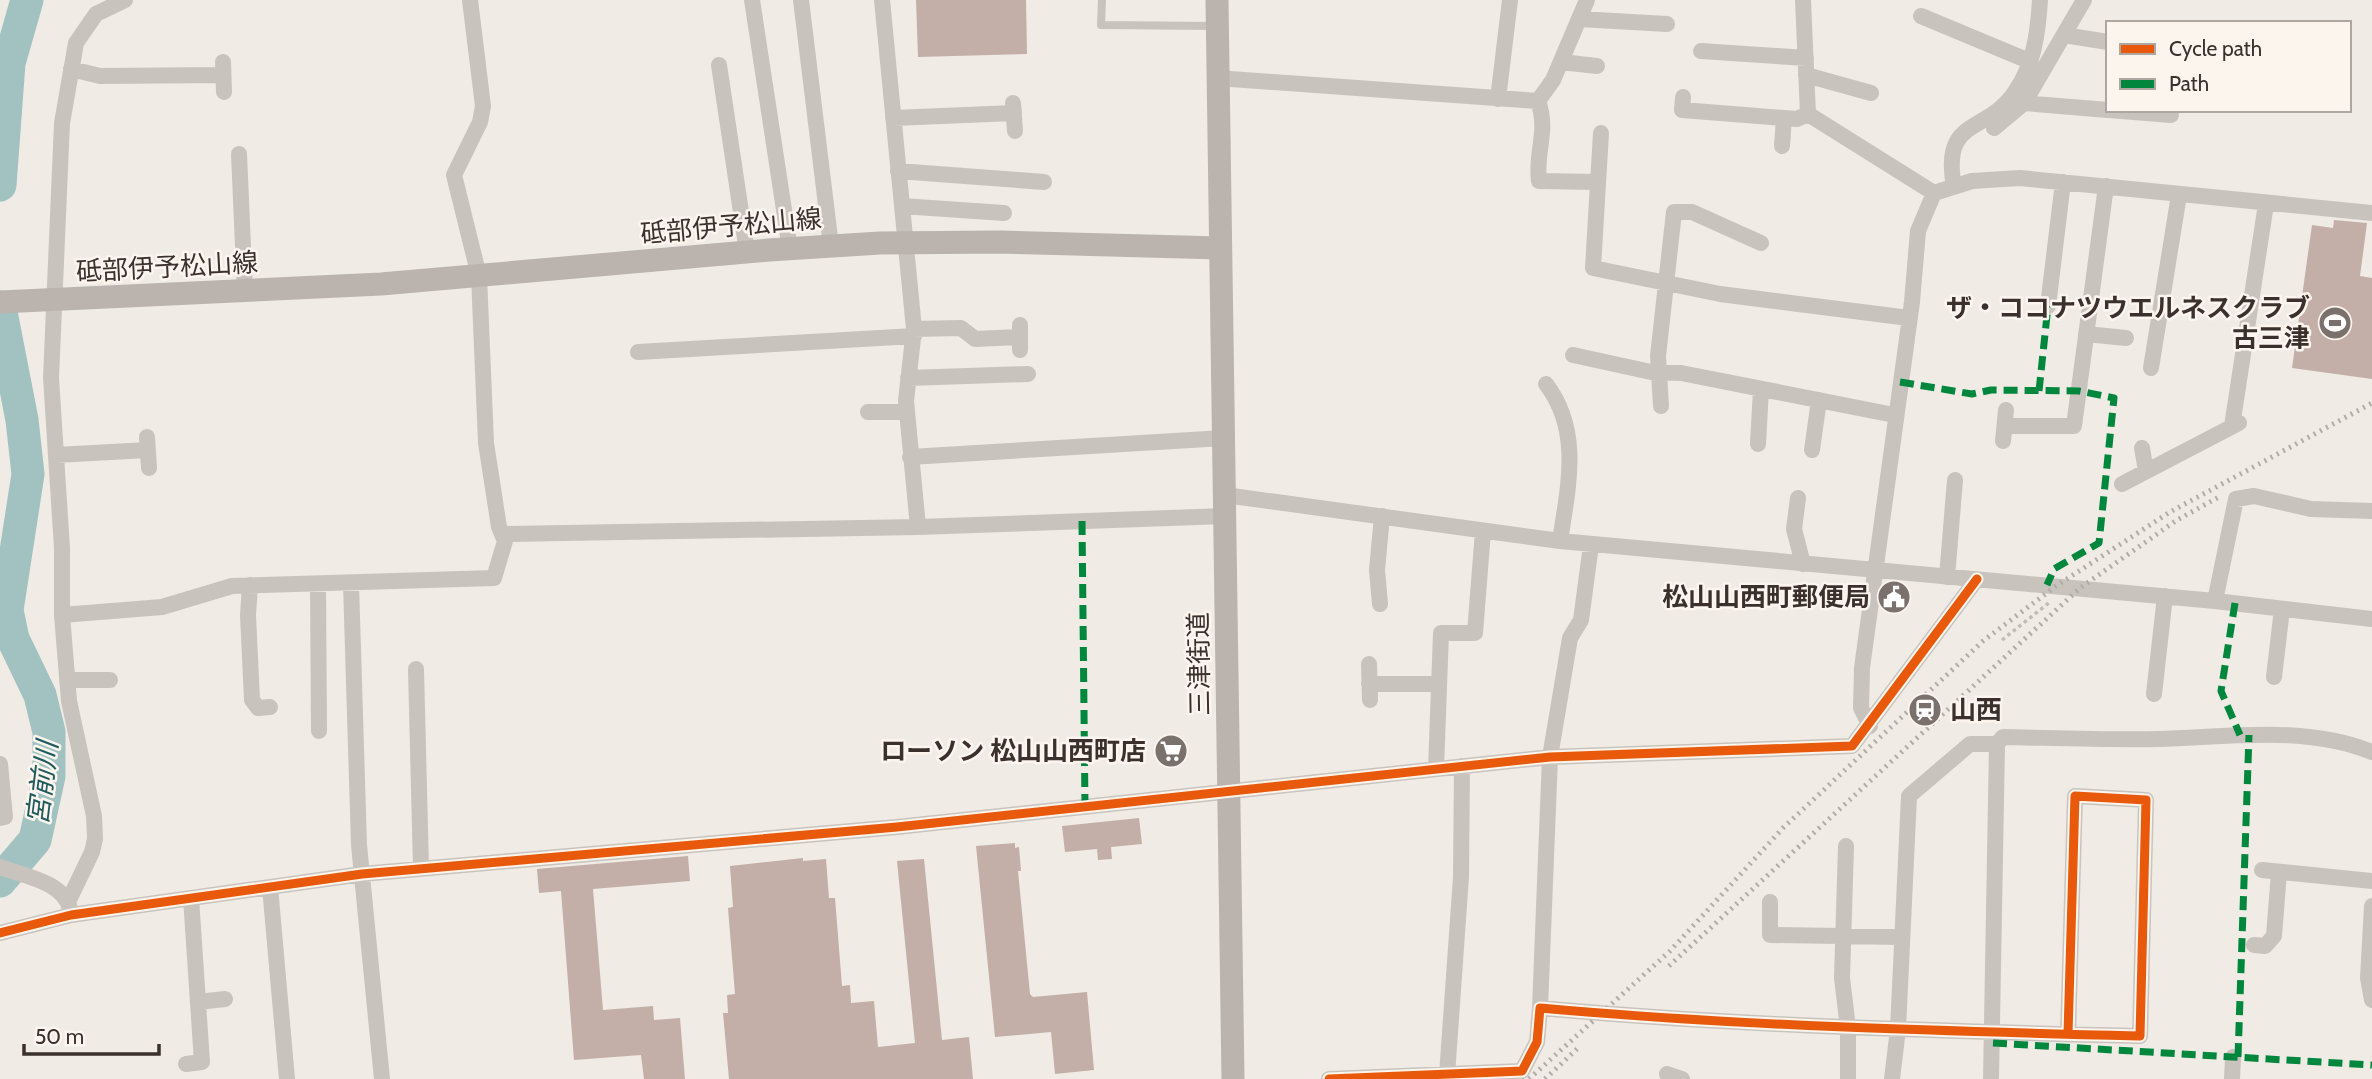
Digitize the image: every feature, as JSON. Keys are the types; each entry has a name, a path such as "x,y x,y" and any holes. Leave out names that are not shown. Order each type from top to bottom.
{"main road":[{"path":"1217,0 1220,248"},
{"name":"砥部伊予松山線","path":"5,302 245,291 479,276 831,246 905,243 1220,248"},
{"name":"三津街道","path":"1220,248 1233,1079"}],"street":[{"path":"69,908 92,852 94,816 67,680 51,378 62,123 76,43 96,14 124,0"},
{"path":"62,615 162,607 216,590 250,584 317,585 494,578 503,551 503,534 499,527 486,443 479,276 454,175 480,122 483,106 470,0"},
{"path":"752,0 790,248"},
{"path":"801,0 831,246"},
{"path":"882,0 914,333 906,412 918,527"},
{"path":"1498,99 1510,0"},
{"path":"1217,78 1538,101 1547,92 1587,0"},
{"path":"1803,0 1808,114"},
{"path":"1994,128 2024,103 2084,0"},
{"path":"1954,187 1950,164 1951,149 1964,134 2015,93 2036,44 2038,1"},
{"path":"1922,16 2029,61"},
{"path":"1579,19 1667,24"},
{"path":"2064,35 2106,42"},
{"path":"1702,51 1805,58"},
{"path":"141,59 142,76"},
{"path":"1561,62 1597,66"},
{"path":"719,65 747,252"},
{"path":"71,69 100,76 142,76 223,68 224,92"},
{"path":"1806,75 1871,93"},
{"path":"1683,97 1682,110 1797,119 1808,114"},
{"path":"1538,101 1544,128 1537,166 1539,181 1598,182"},
{"path":"2024,103 2106,110"},
{"path":"893,118 960,115 1014,108 1015,131"},
{"path":"2133,112 2171,115"},
{"path":"1808,114 1934,193 1994,178 2063,182 2372,213"},
{"path":"960,115 960,133"},
{"path":"1782,146 1784,118"},
{"path":"1601,133 1593,268 1720,294 1909,318"},
{"path":"239,154 245,291"},
{"path":"898,171 1044,182"},
{"path":"2048,306 2063,182"},
{"path":"2005,425 2074,426 2106,186"},
{"path":"1870,726 1861,708 1860,688 1918,231 1934,193"},
{"path":"2151,368 2179,195"},
{"path":"2122,484 2236,425 2266,204"},
{"path":"902,206 1004,213"},
{"path":"1661,406 1660,337 1674,212 1692,212 1761,243"},
{"path":"638,352 655,342 768,344 961,328 975,339 1020,337"},
{"path":"2086,334 2126,338"},
{"path":"768,344 769,362"},
{"path":"1573,355 1659,372 1681,373 1894,415"},
{"path":"908,378 1028,374"},
{"path":"1546,384 1565,414 1569,439 1569,478 1560,541"},
{"path":"1758,444 1761,388"},
{"path":"1812,450 1819,400"},
{"path":"868,412 906,412"},
{"path":"909,457 1224,438"},
{"path":"56,455 147,443 149,468"},
{"path":"2142,448 2146,471"},
{"path":"1947,577 1955,480"},
{"path":"2215,601 2236,499 2254,496 2311,509 2372,511"},
{"path":"1798,498 1794,529 1803,564"},
{"path":"503,534 918,527 1225,506 1382,516 1591,545 2165,596 2372,619"},
{"path":"1380,604 1377,569 1382,516"},
{"path":"1436,769 1441,633 1475,633 1483,531"},
{"path":"1329,1079 1522,1071 1537,1042 1550,757 1570,638 1581,620 1591,545"},
{"path":"0,933 69,908 191,898 421,868 897,827 1550,757 1852,746 1870,726 1977,579"},
{"path":"250,584 248,615 252,700 258,708 270,707"},
{"path":"351,584 359,845 383,1079"},
{"path":"317,585 319,731"},
{"path":"2154,694 2165,596"},
{"path":"2274,677 2282,609"},
{"path":"1369,664 1369,692 1439,684"},
{"path":"416,669 421,868"},
{"path":"67,680 110,680"},
{"path":"1991,1079 1997,744 2003,737 2135,739 2240,735 2332,738 2372,752"},
{"path":"1892,1079 1898,1029 1909,796 1970,744 1997,744"},
{"path":"0,764 5,817 0,818"},
{"path":"1447,1074 1461,877 1462,766"},
{"path":"1540,1008 1848,1027 1993,1032 2140,1036 2146,800 2075,796 2068,1034"},
{"path":"1846,846 1842,978 1848,1027 1847,1079"},
{"path":"0,867 49,885 69,908"},
{"path":"2254,945 2265,946 2274,936 2271,871 2372,881"},
{"path":"270,887 286,1079"},
{"path":"186,1064 202,1062 191,898"},
{"path":"1770,902 1770,935 1902,937"},
{"path":"2372,906 2368,978 2372,1000"},
{"path":"198,1002 225,999"},
{"path":"2232,1079 2233,1057"}],"lane":[{"path":"1102,0 1101,25 1217,26"}],"path":[{"path":"2001,640 2068,587"}],"building":[{"path":"916,0 1026,0 1027,54 918,57"},
{"name":"ザ・ココナツウエルネスクラブ 古三津","path":"2334,220 2367,223 2360,276 2372,278 2372,379 2292,368 2312,225 2333,228"},
{"path":"1139,818 1142,844 1111,847 1112,859 1098,860 1097,849 1065,852 1062,826"},
{"path":"1015,843 1015,848 1019,847 1021,871 1018,871 1030,994 1033,997 1087,992 1094,1070 1055,1074 1051,1032 995,1037 976,846"},
{"path":"688,856 690,881 593,889 603,1010 653,1006 654,1020 680,1018 685,1079 644,1079 641,1055 574,1060 561,891 539,893 537,869"},
{"path":"803,858 803,861 826,859 829,898 835,898 842,986 850,985 851,1003 874,1001 878,1047 915,1043 897,861 924,859 942,1040 969,1037 973,1079 729,1079 723,1013 728,1013 727,995 735,994 728,908 733,907 730,866"}],"waterway":[{"name":"宮前川","path":"0,185 9,63 27,0"},
{"name":"宮前川","path":"0,307 22,420 28,474 7,610 13,639 40,695 49,732 49,776 35,840 0,881"}],"railway":[{"path":"1529,1079 1670,951 1783,828 1983,641 2056,586 2170,512 2372,403"},
{"path":"1669,966 2080,588 2177,520 2219,497"},
{"path":"1545,1079 1578,1048"}],"marked path":[{"path":"2039,391 2048,306"},
{"path":"1900,382 1972,394 1991,390 2079,391 2114,398 2099,543 2054,569 2047,585"},
{"path":"1082,521 1085,806"},
{"path":"2235,603 2221,691 2240,735"},
{"path":"2238,1057 2249,735"},
{"path":"1993,1043 2372,1065"}],"cycle path":[{"path":"0,933 71,915 362,874 897,827 1550,757 1852,746 1977,579"},
{"path":"1329,1079 1522,1071 1537,1042 1540,1008 1765,1023 1915,1030 2140,1036 2146,800 2075,796 2068,1034"}],"place":[{"name":"ザ・ココナツウエルネスクラブ 古三津","path":"2335,323"},
{"name":"松山山西町郵便局","path":"1894,597"},
{"name":"山西","path":"1925,710"},
{"name":"ローソン 松山山西町店","path":"1171,751"}]}
